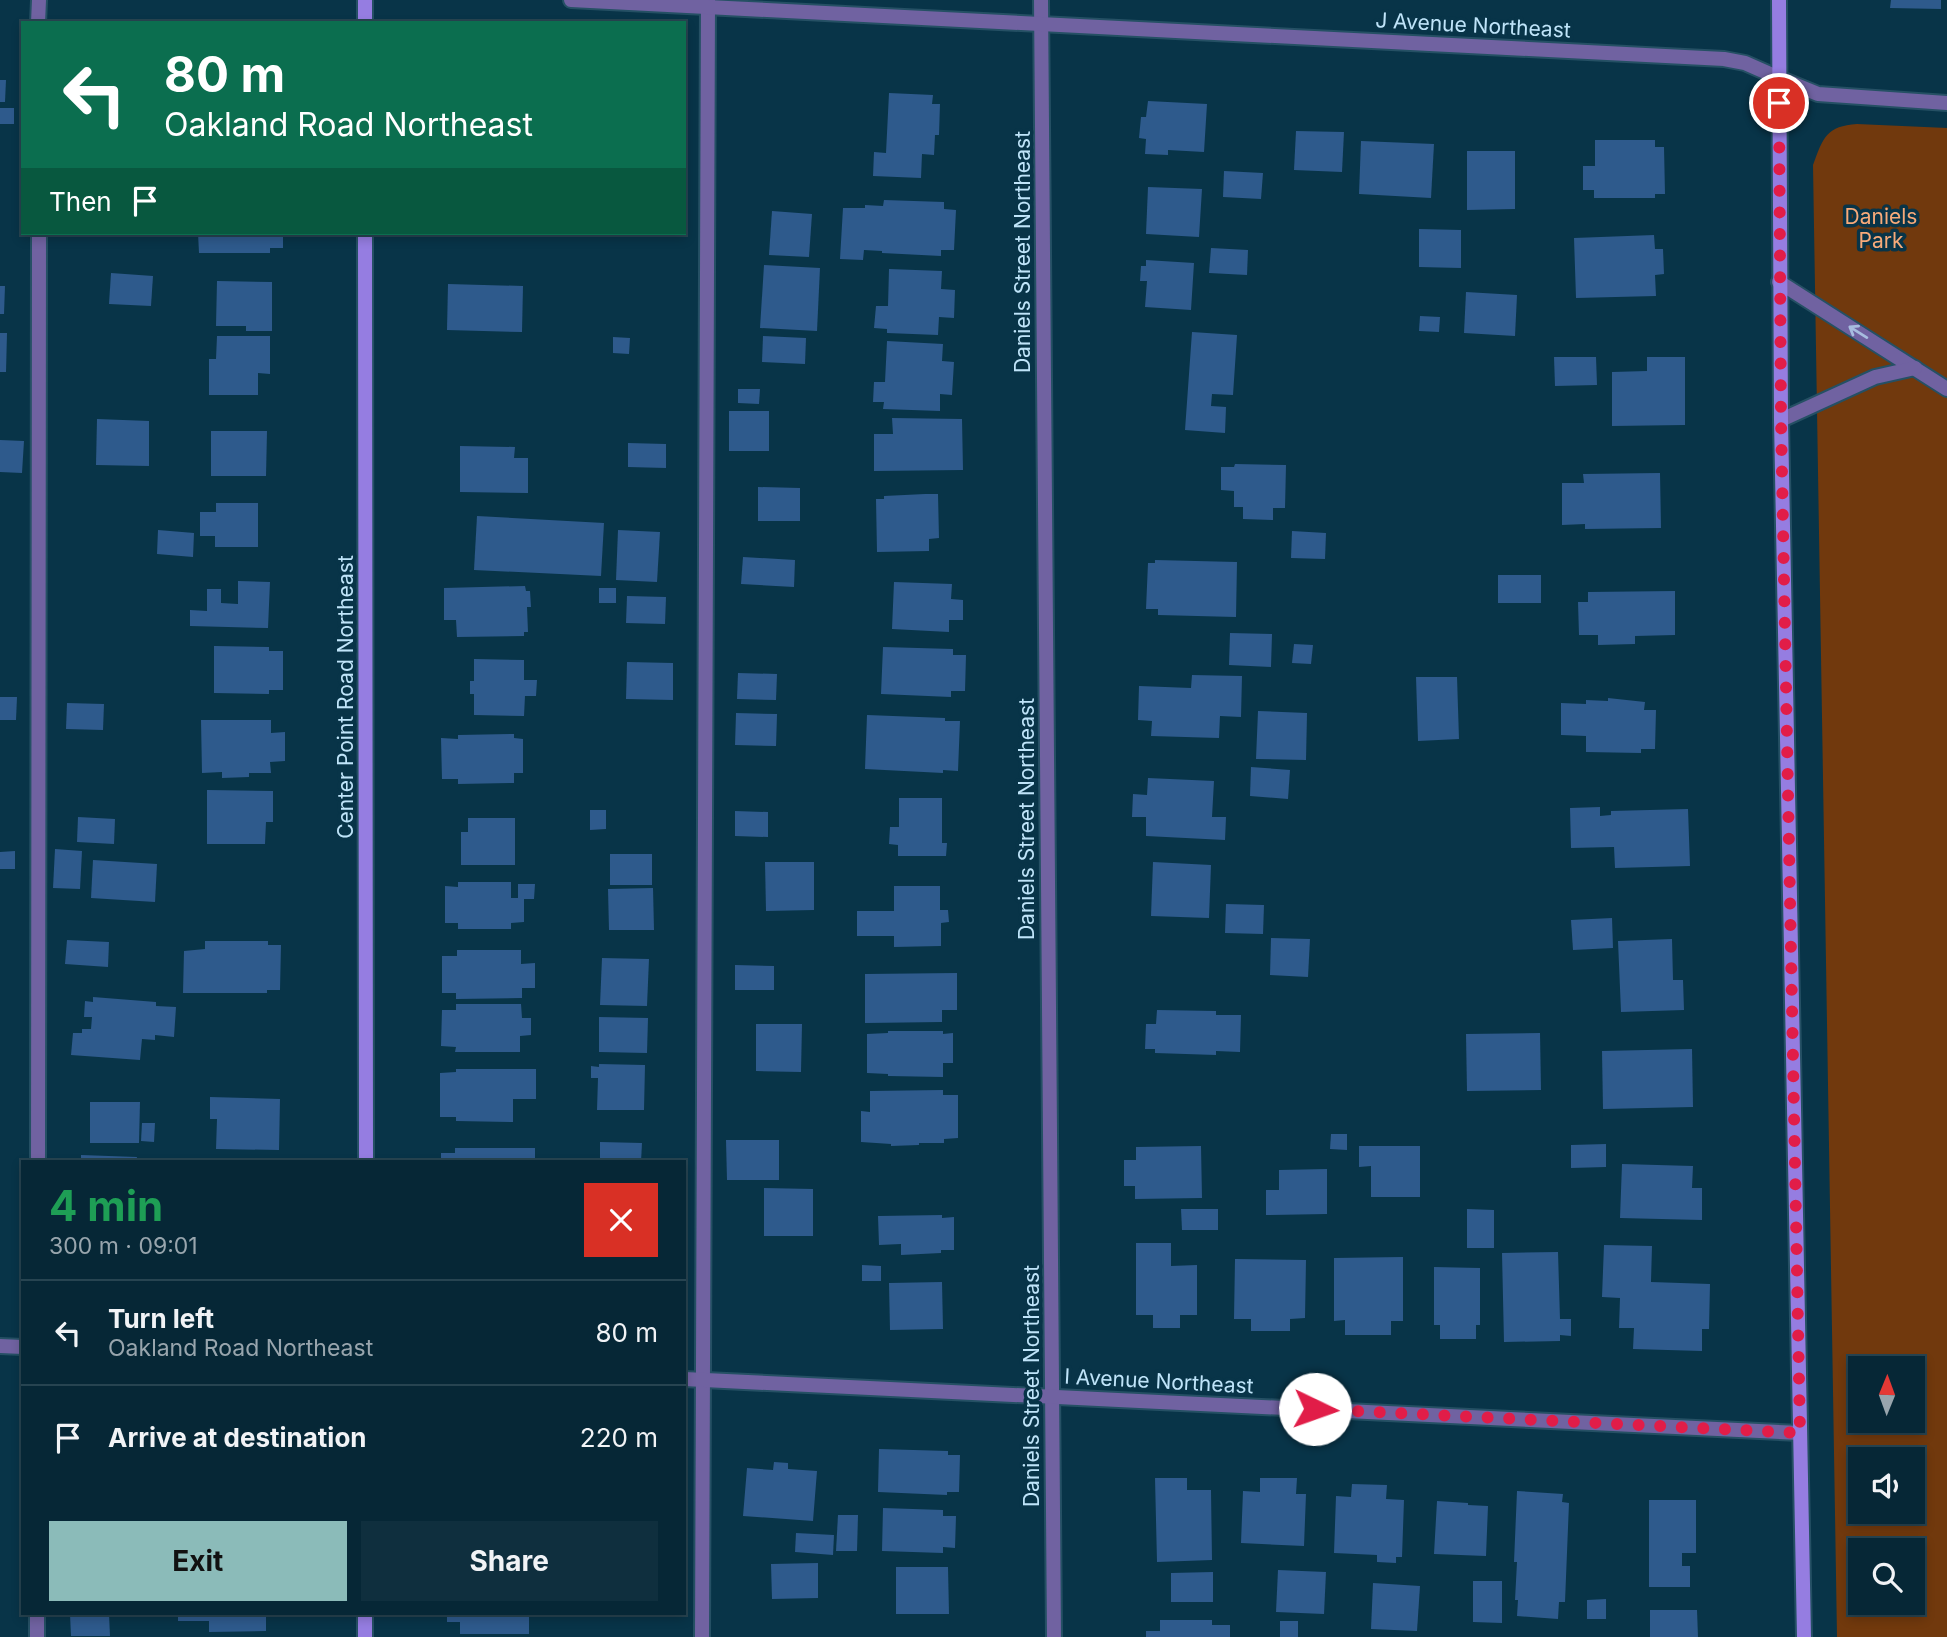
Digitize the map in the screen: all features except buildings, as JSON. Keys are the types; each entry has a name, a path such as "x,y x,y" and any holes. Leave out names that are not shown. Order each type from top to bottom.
{"main road":[{"path":"365,0 365,21"},
{"path":"1779,0 1781,420 1804,1637"},
{"name":"Center Point Road Northeast","path":"365,235 366,1160"},
{"path":"365,1615 365,1637"}],"street":[{"path":"38,21 39,0"},
{"name":"J Avenue Northeast","path":"571,0 708,3 1724,59 1745,63 1818,94 1947,103"},
{"name":"Daniels Street Northeast","path":"1041,0 1054,1637"},
{"path":"702,1637 708,3"},
{"path":"38,1160 39,235"},
{"path":"1779,282 1947,389"},
{"path":"1781,420 1875,377 1915,368"},
{"path":"0,1346 21,1347"},
{"name":"I Avenue Northeast","path":"686,1380 1800,1433"},
{"path":"37,1615 37,1637"}],"green space":[{"name":"Daniels Park","path":"1857,124 1947,128 1947,1637 1837,1637 1813,165 1823,140 1839,127"}],"route":[{"path":"1315,1409 1800,1433 1781,420 1779,103"}]}
